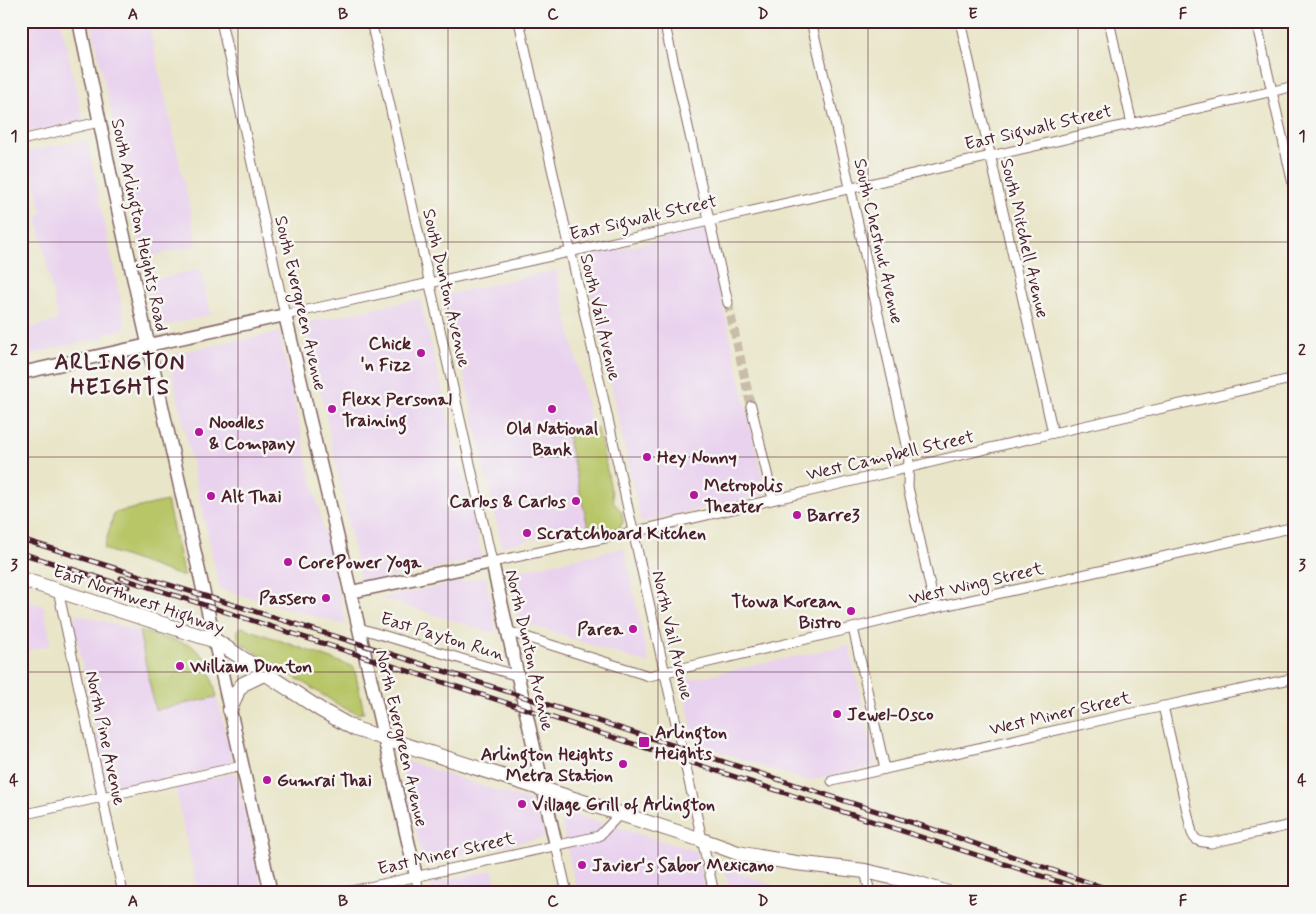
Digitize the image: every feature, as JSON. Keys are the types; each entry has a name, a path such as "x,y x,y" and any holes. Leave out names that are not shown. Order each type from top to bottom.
{"main road":[{"name":"East Northwest Highway","path":"21,579 216,641 321,710 355,729 738,853 796,863 865,871 917,883 948,893"},
{"path":"230,710 238,690 244,684 266,673"}],"street":[{"name":"South Arlington Heights Road","path":"79,21 99,122 271,893"},
{"name":"South Evergreen Avenue","path":"221,21 285,315 351,592"},
{"name":"South Dunton Avenue","path":"371,21 492,562"},
{"name":"South Vail Avenue","path":"519,21 633,532"},
{"path":"664,21 728,303"},
{"name":"South Chestnut Avenue","path":"811,21 909,454 908,487 936,608"},
{"name":"South Mitchell Avenue","path":"960,21 1053,433"},
{"path":"1109,21 1132,124"},
{"path":"1256,21 1295,193"},
{"name":"East Sigwalt Street","path":"21,372 570,252 1295,86"},
{"path":"21,140 99,122"},
{"name":"West Campbell Street","path":"492,562 773,500 1053,433 1295,378"},
{"path":"751,406 773,500"},
{"name":"West Wing Street","path":"507,630 650,676 936,608 1295,527"},
{"name":"North Vail Avenue","path":"633,532 714,893"},
{"path":"351,592 492,562"},
{"name":"North Dunton Avenue","path":"492,562 567,893"},
{"name":"North Pine Avenue","path":"58,590 123,893"},
{"name":"North Evergreen Avenue","path":"351,592 419,893"},
{"name":"East Payton Run","path":"359,628 518,676"},
{"path":"853,628 885,769"},
{"name":"West Miner Street","path":"832,782 1163,706 1295,678"},
{"path":"1163,706 1192,833 1196,840 1211,843 1295,824"},
{"path":"21,815 242,766"},
{"path":"556,845 600,836 620,814"},
{"name":"East Miner Street","path":"342,893 556,845"},
{"path":"865,871 870,893"}],"shaded area":[{"path":"21,21 60,21 83,117 80,122 28,132 21,103"},
{"path":"91,21 148,21 198,245 143,258"},
{"path":"87,140 126,328 106,333 103,338 21,356 21,330 58,320 37,215 42,214 28,151"},
{"path":"706,230 766,494 641,522 583,257"},
{"path":"200,269 211,315 159,327 148,281"},
{"path":"556,270 592,429 567,435 588,527 502,546 446,295"},
{"path":"420,299 482,556 481,558 368,583 360,578 306,323"},
{"path":"279,332 346,625 220,589 170,364 176,353"},
{"path":"624,548 649,664 519,621 509,573"},
{"path":"485,577 496,627 494,633 380,598"},
{"path":"21,599 44,606 51,645 21,652"},
{"path":"77,614 139,631 155,710 217,697 233,764 108,790 73,619"},
{"path":"849,645 876,766 805,781 695,743 682,681"},
{"path":"400,759 538,804 545,837 423,863"},
{"path":"236,773 263,893 198,893 175,786"},
{"path":"559,810 696,851 706,893 577,893"},
{"path":"725,868 781,888 804,893 730,893"},
{"path":"493,870 497,893 432,893 430,884"}],"green space":[{"path":"598,428 614,503 622,512 623,522 619,529 593,531 588,527 567,434"},
{"path":"167,501 184,577 104,549 114,513"},
{"path":"242,627 354,667 364,712 358,714 342,707 239,642 237,630"},
{"path":"139,631 191,645 207,660 217,697 155,710"}],"tunnel":[{"path":"728,303 751,406"}],"railway":[{"path":"21,539 363,645 938,831 1120,893"},
{"path":"21,553 128,587"},
{"path":"121,578 1094,893"}],"place":[{"name":"Chick 'n Fizz","path":"421,353"},
{"name":"Flexx Personal Training","path":"332,409"},
{"name":"Old National Bank","path":"552,409"},
{"name":"Noodles & Company","path":"199,432"},
{"name":"Hey Nonny","path":"647,457"},
{"name":"Metropolis Theater","path":"694,495"},
{"name":"Alt Thai","path":"211,496"},
{"name":"Carlos & Carlos","path":"576,501"},
{"name":"Barre3","path":"797,515"},
{"name":"Scratchboard Kitchen","path":"527,533"},
{"name":"CorePower Yoga","path":"288,562"},
{"name":"Passero","path":"326,598"},
{"name":"Ttowa Korean Bistro","path":"851,611"},
{"name":"Parea","path":"633,629"},
{"name":"William Dunton","path":"180,666"},
{"name":"Jewel-Osco","path":"837,714"},
{"name":"Arlington Heights","path":"644,742"},
{"name":"Arlington Heights Metra Station","path":"623,764"},
{"name":"Gumrai Thai","path":"267,780"},
{"name":"Village Grill of Arlington","path":"522,804"},
{"name":"Javier's Sabor Mexicano","path":"582,865"}],"district":[{"name":"ARLINGTON HEIGHTS","path":"120,374"}]}
